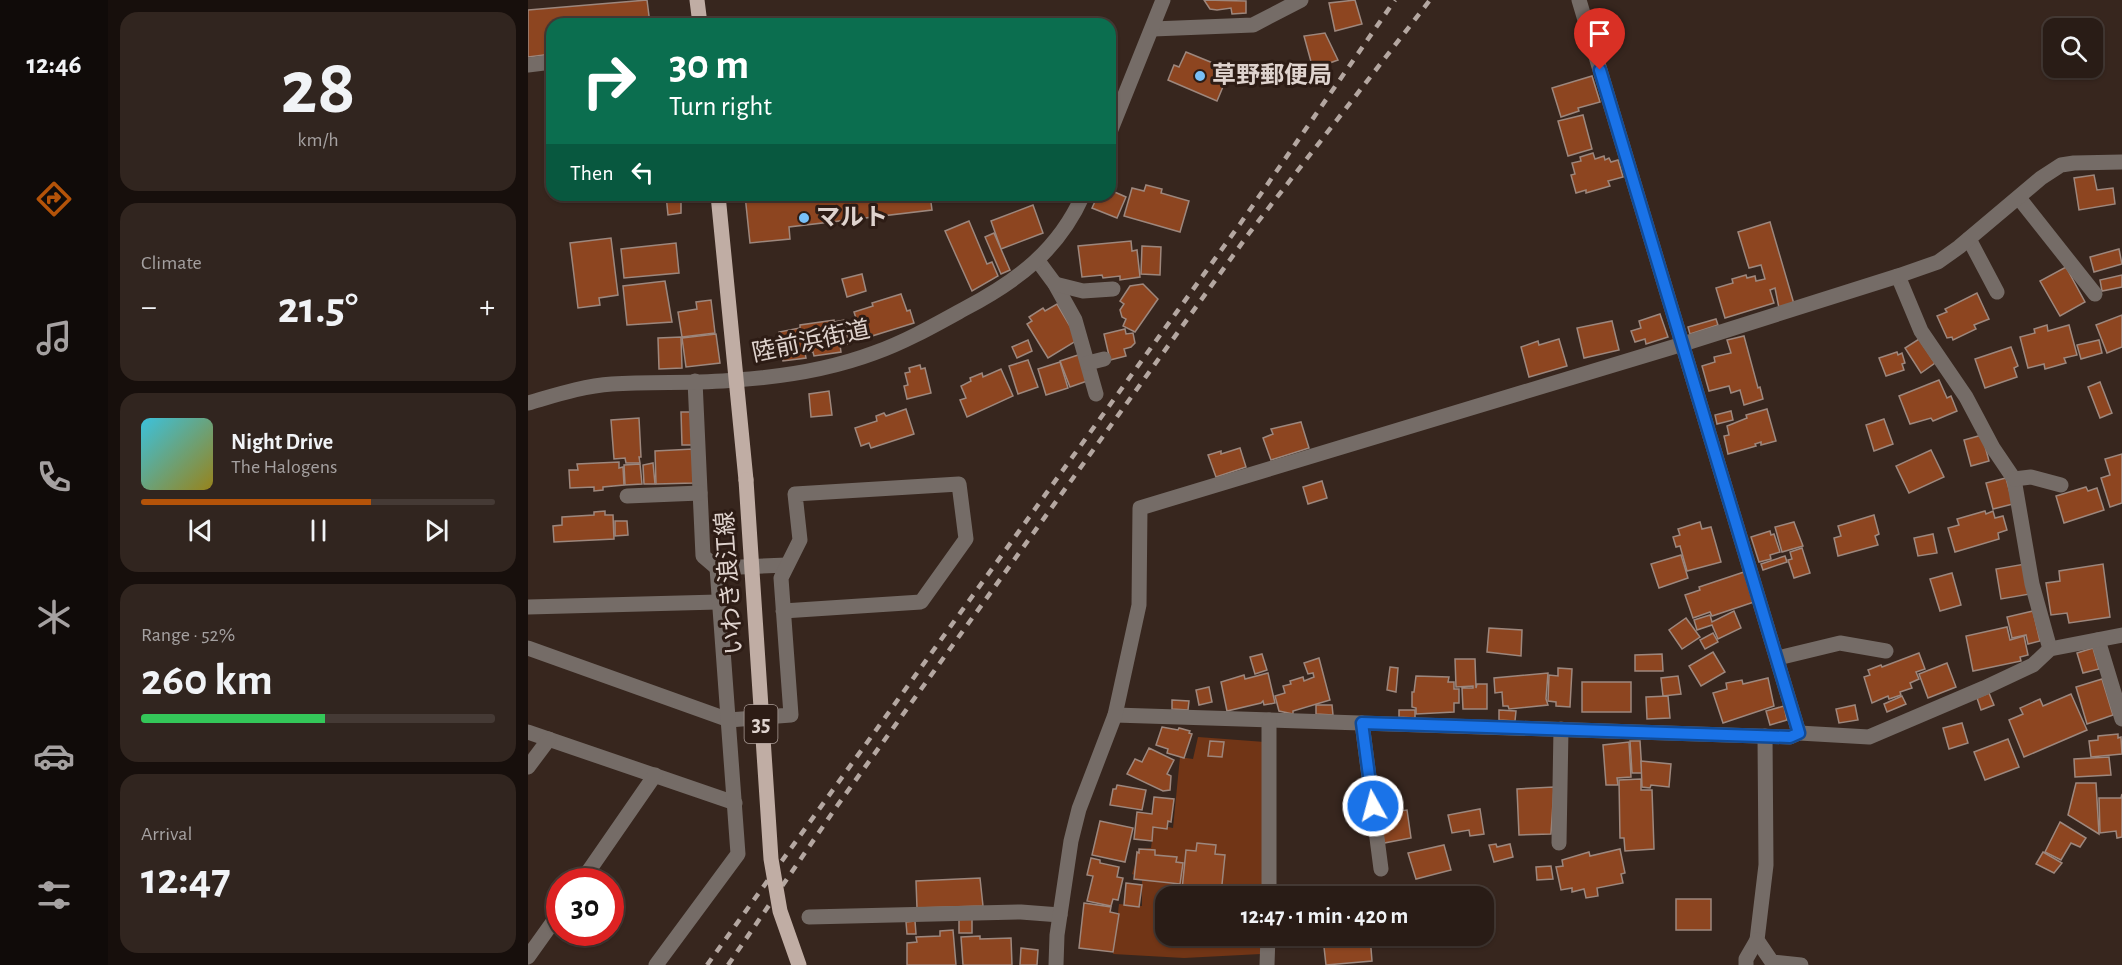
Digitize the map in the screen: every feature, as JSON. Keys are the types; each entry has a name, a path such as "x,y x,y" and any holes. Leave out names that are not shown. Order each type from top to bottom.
{"main road":[{"path":"698,0 700,18"},
{"name":"いわき浪江線","path":"719,201 746,480 771,859 780,911 799,965"}],"street":[{"path":"1116,118 1163,0"},
{"path":"1153,29 1253,26 1301,0"},
{"path":"1579,0 1799,733"},
{"path":"528,65 546,63"},
{"path":"1056,965 1066,869 1079,809 1115,716 1139,604 1140,508 1683,344 1938,262 2041,178 2061,165 2122,162"},
{"path":"2019,198 2095,294"},
{"name":"陸前浜街道","path":"528,403 576,389 610,384 736,380 800,371 837,364 874,353 910,338 1012,282 1038,261 1073,218 1080,201"},
{"path":"1969,239 1996,292"},
{"path":"1038,261 1055,284 1094,361 1096,394"},
{"path":"1898,276 1921,331 1966,397 1993,448 2014,480 2032,584 2050,649"},
{"path":"1055,284 1083,291 1113,289"},
{"path":"695,381 703,556 717,568 787,565"},
{"path":"2014,480 2031,477 2061,485"},
{"path":"528,648 729,720 791,715 783,611 781,578 800,540 795,494 959,484 966,540 921,602 783,611"},
{"path":"627,496 700,493"},
{"path":"656,965 738,854 717,568"},
{"path":"528,607 718,602"},
{"path":"1115,716 1790,737 1799,733 1869,737 2032,665 2050,649 2122,635"},
{"path":"2098,640 2122,719"},
{"path":"1778,658 1840,643 1886,651"},
{"path":"1269,720 1269,886"},
{"path":"1362,723 1382,869"},
{"path":"1559,843 1561,729"},
{"path":"528,732 735,803"},
{"path":"1746,965 1746,959 1757,940 1766,865 1765,736"},
{"path":"528,767 549,739"},
{"path":"591,868 655,776"},
{"path":"809,917 1021,912 1060,915"},
{"path":"533,965 528,958 546,932"},
{"path":"1757,940 1772,962 1801,965"},
{"path":"1267,965 1268,946"}],"shaded area":[{"path":"1198,737 1265,742 1262,886 1155,886 1155,946 1261,946 1261,954 1184,958 1113,954 1119,904 1142,906 1142,878 1132,874 1140,849 1151,848 1154,824 1173,828 1180,757 1193,759"}],"building":[{"path":"647,0 649,18 546,18 546,55 528,57 528,10"},
{"path":"1204,0 1246,1 1246,13 1232,14 1231,8 1210,9"},
{"path":"1355,0 1362,24 1335,31 1329,3"},
{"path":"1325,33 1338,60 1313,69 1304,36"},
{"path":"1186,52 1230,70 1217,101 1168,80 1174,65 1179,67"},
{"path":"1592,76 1600,102 1578,108 1579,111 1561,117 1552,88"},
{"path":"1583,115 1592,149 1568,156 1558,121"},
{"path":"1593,153 1595,159 1604,156 1605,160 1609,158 1611,162 1618,160 1623,177 1608,181 1610,186 1586,193 1586,190 1576,193 1571,175 1575,174 1572,163 1581,161 1580,157"},
{"path":"2094,175 2097,190 2113,188 2115,204 2079,210 2074,178"},
{"path":"1146,185 1162,189 1161,193 1189,201 1180,232 1124,216 1132,188 1144,191"},
{"path":"1116,193 1126,197 1117,218 1092,208 1095,201 1116,201"},
{"path":"667,201 681,201 681,213 668,215"},
{"name":"マルト","path":"746,201 931,201 932,210 789,227 790,239 750,243"},
{"path":"1033,205 1043,233 1001,249 991,221"},
{"path":"969,221 987,264 992,262 998,276 972,291 945,231"},
{"path":"1770,222 1794,304 1779,308 1775,288 1770,290 1774,303 1725,318 1716,288 1733,283 1732,279 1746,275 1747,278 1755,276 1756,281 1765,279 1761,265 1749,268 1738,232"},
{"path":"994,233 1010,270 1001,274 985,237"},
{"path":"611,238 618,295 599,298 600,305 578,308 570,243"},
{"path":"1131,241 1132,251 1137,250 1140,277 1120,280 1120,276 1082,277 1078,246"},
{"path":"676,243 679,273 624,278 621,249"},
{"path":"1142,246 1161,247 1160,275 1141,274"},
{"path":"2119,249 2122,264 2094,272 2090,257"},
{"path":"2066,267 2085,302 2060,316 2040,281"},
{"path":"862,274 866,291 847,297 842,279"},
{"path":"2122,275 2122,287 2102,291 2100,280"},
{"path":"665,281 672,322 627,325 623,286"},
{"path":"1143,284 1158,299 1135,332 1123,326 1126,319 1122,317 1120,310 1124,304 1120,301 1130,286"},
{"path":"1977,293 1989,319 1974,325 1976,329 1953,340 1952,337 1947,338 1937,316 1947,312 1945,309"},
{"path":"901,294 914,323 862,337 854,312 873,306 872,303"},
{"path":"711,300 715,333 682,337 678,312 697,309 696,302"},
{"path":"1057,304 1074,333 1076,341 1048,358 1027,324 1032,321 1029,317 1043,308 1045,311"},
{"path":"1660,314 1668,337 1646,344 1645,339 1635,342 1631,331 1641,328 1639,321"},
{"path":"2122,315 2122,347 2107,353 2096,325"},
{"path":"1716,319 1718,325 1690,334 1688,327"},
{"path":"834,320 834,322 845,320 848,344 840,345 841,352 814,356 813,352 805,353 806,358 783,361 779,332 800,328 800,325"},
{"path":"1612,321 1619,350 1584,358 1577,328"},
{"path":"2047,325 2048,331 2069,325 2077,355 2064,358 2066,363 2045,369 2044,364 2028,368 2020,337 2035,333 2034,329"},
{"path":"1125,329 1126,334 1133,333 1135,343 1124,349 1126,356 1110,360 1104,334"},
{"path":"716,334 720,363 686,367 682,338"},
{"path":"1744,336 1763,399 1744,405 1740,390 1731,393 1729,386 1709,391 1702,366 1715,362 1714,357 1731,353 1727,340"},
{"path":"681,337 682,368 659,369 658,338"},
{"path":"1559,339 1567,366 1529,377 1521,347 1538,341 1539,345"},
{"path":"1919,339 1935,363 1921,373 1905,348"},
{"path":"1028,340 1032,351 1017,358 1012,347"},
{"path":"2099,340 2102,353 2081,359 2077,345"},
{"path":"2011,347 2018,366 2014,368 2017,377 1985,388 1975,359"},
{"path":"1897,352 1898,355 1902,353 1905,363 1902,364 1904,370 1886,376 1879,358"},
{"path":"1081,354 1090,380 1070,387 1060,361"},
{"path":"1028,360 1038,387 1018,394 1009,366"},
{"path":"1060,362 1068,388 1046,395 1038,369"},
{"path":"920,365 921,369 925,368 931,393 907,399 904,386 908,385 905,373 910,372 909,368"},
{"path":"1001,369 1013,396 967,417 960,400 966,398 961,386 971,381 970,378 982,373 983,377"},
{"path":"1939,380 1947,398 1951,396 1957,411 1933,421 1931,418 1910,424 1899,396"},
{"path":"2100,382 2112,413 2100,418 2088,387"},
{"path":"829,391 832,415 811,417 809,394"},
{"path":"906,409 914,434 871,448 869,443 861,446 855,428 877,421 876,416 884,413 886,416"},
{"path":"1767,409 1776,441 1761,445 1761,442 1755,444 1756,446 1728,454 1724,436 1729,435 1727,426 1747,418 1746,415"},
{"path":"1731,411 1733,420 1717,424 1715,415"},
{"path":"681,412 692,412 693,445 682,445"},
{"path":"639,418 640,463 626,463 625,458 614,459 611,420"},
{"path":"1884,419 1893,444 1874,451 1866,425"},
{"path":"1301,422 1309,448 1271,460 1263,438 1273,434 1271,429"},
{"path":"1982,435 1989,461 1971,466 1964,440"},
{"path":"1240,448 1246,467 1216,477 1208,455 1221,451 1221,454"},
{"path":"693,449 694,483 656,484 655,451"},
{"path":"1931,450 1944,477 1909,493 1896,466"},
{"path":"2122,454 2122,503 2110,507 2101,478 2110,475 2105,459"},
{"path":"619,462 619,468 623,467 624,485 603,487 603,490 594,491 594,487 570,488 569,470 578,470 577,464"},
{"path":"653,463 655,484 644,484 643,465"},
{"path":"640,464 642,484 625,485 624,465"},
{"path":"2006,478 2013,504 1993,509 1986,483"},
{"path":"1322,481 1327,498 1308,504 1303,487"},
{"path":"2086,487 2088,491 2097,488 2104,510 2064,523 2056,496"},
{"path":"605,511 605,515 613,515 614,539 554,542 553,526 562,525 562,517 594,515 594,512"},
{"path":"1985,511 1986,514 1993,511 1995,518 2003,516 2007,530 1998,533 1999,539 1955,552 1948,528 1959,525 1957,519"},
{"path":"1874,515 1879,534 1875,536 1878,545 1838,556 1834,538 1841,536 1838,526"},
{"path":"615,521 627,521 628,535 615,536"},
{"path":"1700,522 1702,529 1711,527 1721,562 1687,571 1680,546 1676,547 1673,537 1680,535 1678,529"},
{"path":"1794,522 1803,546 1782,552 1775,527"},
{"path":"1770,531 1771,535 1774,534 1780,552 1770,555 1771,559 1759,562 1751,537"},
{"path":"1933,534 1937,553 1918,556 1914,538"},
{"path":"1802,548 1810,573 1794,578 1788,560 1792,559 1790,552"},
{"path":"1681,555 1688,578 1659,588 1651,564"},
{"path":"1785,556 1787,562 1763,570 1761,564"},
{"path":"2025,564 2030,594 2001,599 1996,569"},
{"path":"2103,564 2110,617 2069,623 2067,613 2051,615 2046,583 2060,581 2059,571"},
{"path":"1744,572 1754,602 1712,616 1710,612 1693,618 1685,595 1700,590 1699,587"},
{"path":"1952,573 1961,605 1940,611 1930,579"},
{"path":"1734,611 1741,628 1718,639 1712,625 1697,630 1694,620 1710,615 1712,622"},
{"path":"2033,611 2040,641 2028,644 2026,635 2012,638 2007,617"},
{"path":"1686,618 1700,637 1682,649 1669,630"},
{"path":"2007,627 2010,640 2024,636 2028,655 2020,657 2021,661 1973,671 1966,636"},
{"path":"1489,628 1522,630 1521,656 1487,652"},
{"path":"1713,633 1718,642 1705,649 1700,640"},
{"path":"2093,648 2099,669 2083,673 2077,653"},
{"path":"1713,652 1725,672 1701,686 1689,666"},
{"path":"1919,653 1925,669 1916,672 1919,679 1910,683 1912,688 1900,692 1901,695 1889,699 1888,696 1872,703 1864,677 1870,675 1868,670"},
{"path":"1262,654 1267,670 1255,674 1250,657"},
{"path":"1662,654 1663,671 1635,671 1635,655"},
{"path":"1319,658 1330,700 1293,711 1293,714 1279,711 1275,696 1285,693 1283,686 1291,684 1290,681 1303,677 1304,681 1314,677 1313,673 1308,674 1304,663"},
{"path":"1455,659 1475,659 1476,688 1477,684 1487,684 1487,709 1463,709 1462,688 1473,688 1473,686 1456,687"},
{"path":"1947,663 1956,687 1928,698 1919,674"},
{"path":"1390,667 1398,668 1396,692 1387,690"},
{"path":"1558,668 1572,669 1570,707 1556,706 1556,702 1548,701 1549,675 1558,676"},
{"path":"1268,673 1275,703 1264,705 1263,701 1227,711 1221,682 1244,675 1245,679"},
{"path":"1548,673 1546,699 1548,705 1509,709 1508,706 1503,706 1502,692 1495,693 1494,678"},
{"path":"1416,676 1449,677 1448,682 1454,682 1454,689 1459,689 1459,703 1454,703 1454,712 1416,714 1416,708 1412,707 1412,692 1414,692"},
{"path":"1678,676 1681,694 1663,696 1661,678"},
{"path":"1768,678 1774,706 1723,723 1713,693 1727,689 1726,683 1742,680 1743,684"},
{"path":"2102,679 2113,715 2087,724 2076,687"},
{"path":"1582,682 1631,682 1631,712 1582,712"},
{"path":"1209,687 1212,702 1199,705 1196,690"},
{"path":"1989,693 1994,705 1981,710 1977,698"},
{"path":"2071,694 2087,730 2024,757 2009,720 2023,714 2020,708 2040,699 2043,706"},
{"path":"1668,696 1670,718 1647,719 1646,697"},
{"path":"1902,696 1906,704 1887,712 1884,704"},
{"path":"1172,700 1189,701 1188,710 1172,709"},
{"path":"1316,705 1332,705 1333,715 1316,714"},
{"path":"1855,705 1858,720 1839,723 1836,709"},
{"path":"1784,706 1787,720 1770,725 1766,711"},
{"path":"1399,710 1415,710 1415,718 1399,717"},
{"path":"1499,710 1516,711 1515,721 1499,720"},
{"path":"1962,723 1968,743 1949,749 1943,728"},
{"path":"1162,727 1190,731 1189,733 1192,734 1184,758 1167,753 1168,749 1156,745"},
{"path":"2118,734 2118,738 2121,737 2122,754 2091,757 2089,741 2098,740 2098,736"},
{"path":"2008,739 2019,767 1985,780 1974,752"},
{"path":"1210,741 1224,742 1222,757 1208,756"},
{"path":"1630,741 1640,741 1642,773 1632,773"},
{"path":"1629,742 1631,777 1617,778 1618,785 1606,785 1603,745"},
{"path":"1149,748 1174,760 1167,774 1171,776 1170,790 1163,791 1127,774 1135,759 1142,762"},
{"path":"2109,757 2111,775 2075,777 2074,759"},
{"path":"1641,761 1671,764 1669,787 1651,785 1650,788 1642,787"},
{"path":"1641,779 1641,790 1652,790 1654,849 1625,851 1624,838 1620,838 1619,780"},
{"path":"2076,783 2096,783 2099,834 2068,815"},
{"path":"1117,785 1146,790 1142,810 1110,805 1113,789 1116,789"},
{"path":"1554,787 1551,834 1519,835 1517,789"},
{"path":"2122,794 2122,837 2117,838 2116,831 2100,833 2099,798 2121,798"},
{"path":"1154,797 1174,799 1171,822 1168,821 1167,829 1153,827 1152,841 1134,839 1137,812 1152,814"},
{"path":"1480,809 1484,834 1470,836 1469,830 1452,833 1448,815"},
{"path":"1407,810 1411,838 1384,843 1380,814"},
{"path":"1100,821 1133,828 1125,862 1092,855"},
{"path":"2060,822 2086,838 2080,847 2071,843 2061,860 2045,852"},
{"path":"1197,843 1216,845 1215,854 1225,855 1222,886 1182,886 1186,850 1196,851"},
{"path":"1496,844 1497,847 1510,844 1513,857 1494,862 1489,845"},
{"path":"1444,845 1451,870 1416,879 1408,853"},
{"path":"1139,849 1155,850 1155,855 1177,857 1176,862 1183,863 1180,884 1134,879"},
{"path":"1620,849 1625,873 1621,874 1623,883 1597,888 1598,896 1586,898 1584,889 1572,892 1572,888 1561,890 1556,867 1563,866 1562,860 1589,852 1590,856"},
{"path":"2043,852 2062,863 2054,873 2036,864"},
{"path":"1091,858 1100,860 1100,863 1119,867 1117,877 1123,878 1118,900 1113,899 1111,906 1087,901 1093,876 1087,875"},
{"path":"1551,866 1553,879 1537,880 1536,867"},
{"path":"980,878 983,906 917,908 916,881"},
{"path":"1126,883 1142,885 1139,907 1124,905"},
{"path":"1676,899 1711,899 1711,930 1676,930"},
{"path":"1084,903 1111,907 1110,912 1119,914 1113,952 1079,948"},
{"path":"959,919 972,919 972,933 959,933"},
{"path":"915,921 916,934 907,934 906,922"},
{"path":"953,930 956,965 907,965 907,943 917,942 916,937 940,936 940,931"},
{"path":"980,936 980,939 1011,938 1012,965 963,965 961,937"},
{"path":"1324,946 1371,946 1372,961 1326,965"},
{"path":"1021,948 1038,950 1037,965 1020,965"}],"railway":[{"path":"707,965 1240,224 1395,0"},
{"path":"728,965 837,806 1250,232 1430,0"}],"place":[{"name":"草野郵便局","path":"1200,76"},
{"name":"マルト","path":"804,218"}],"route":[{"path":"1373,806 1362,723 1790,737 1799,733 1600,70"}]}
